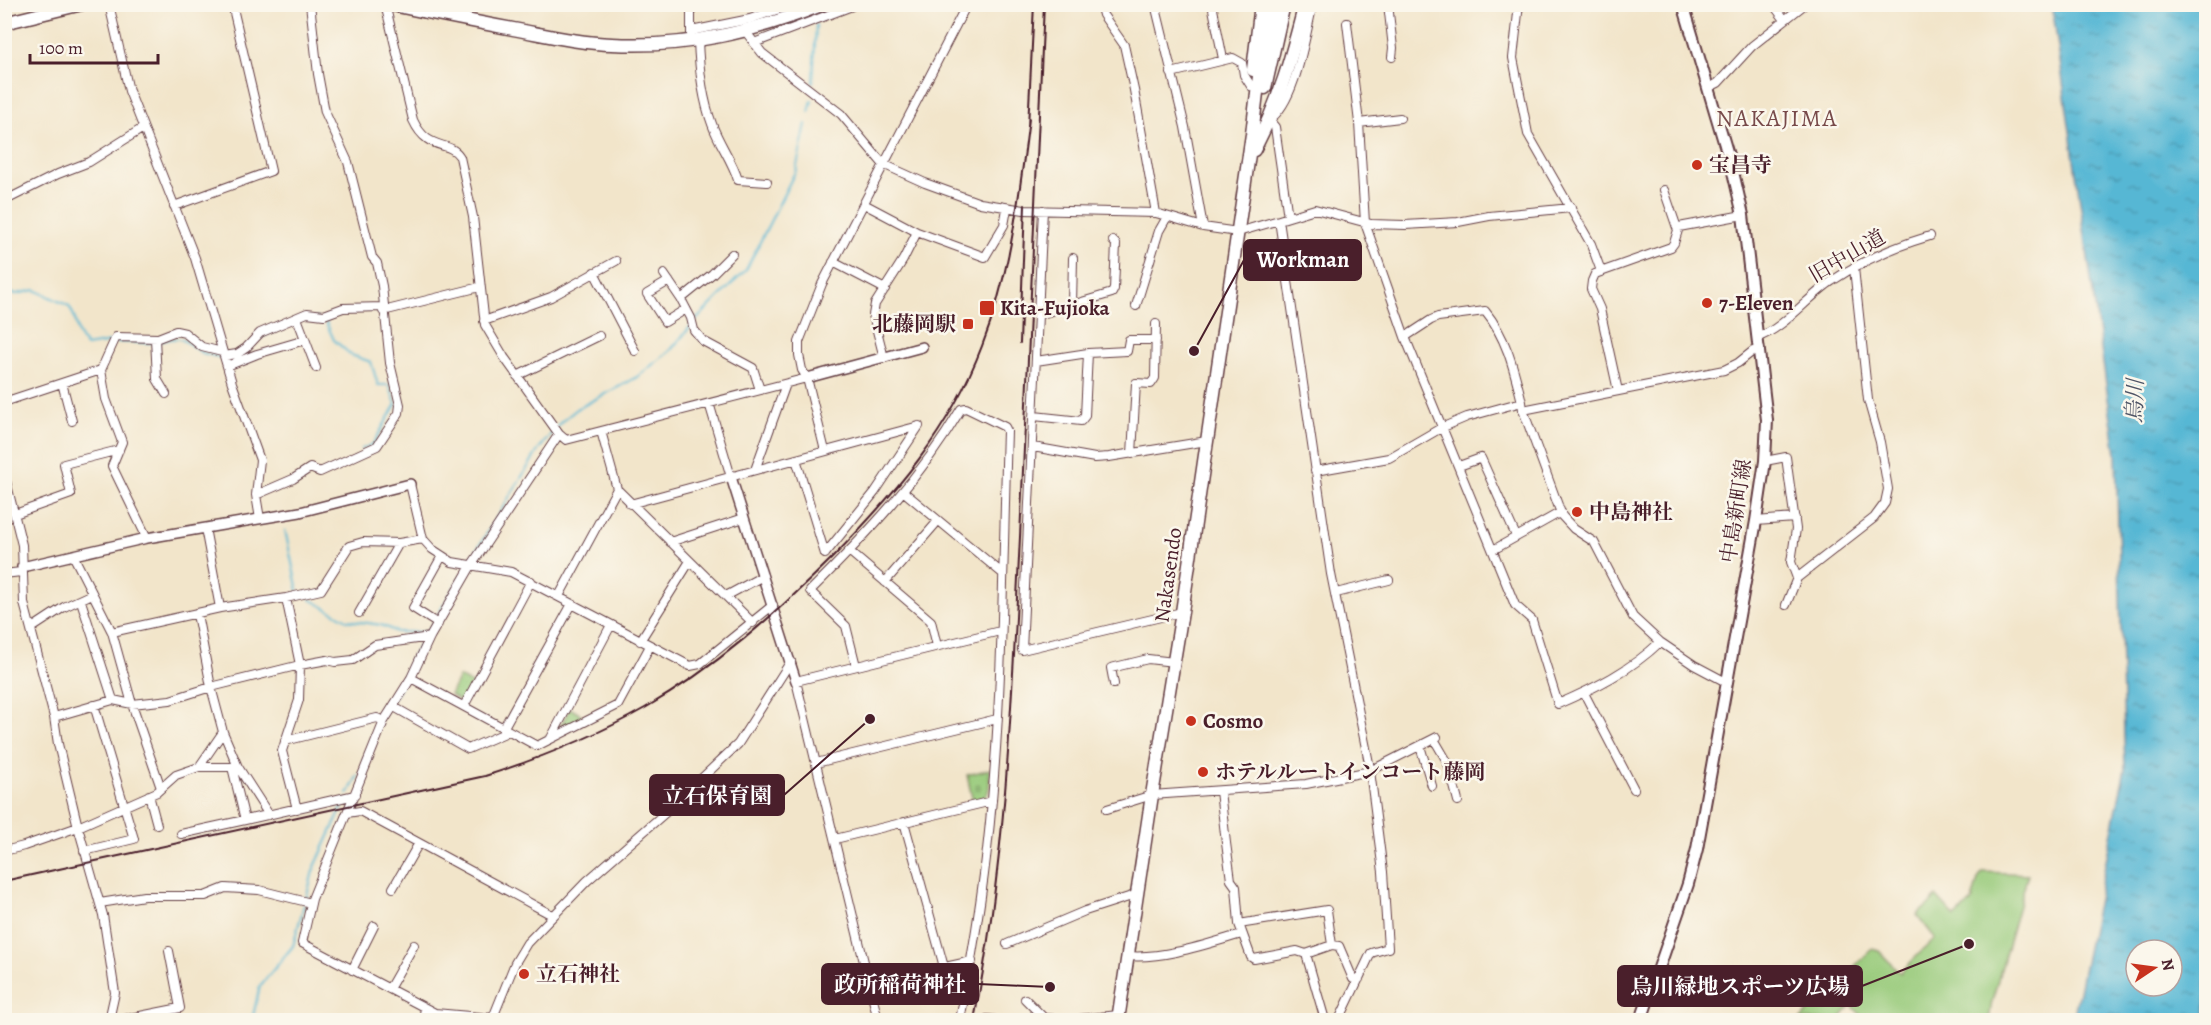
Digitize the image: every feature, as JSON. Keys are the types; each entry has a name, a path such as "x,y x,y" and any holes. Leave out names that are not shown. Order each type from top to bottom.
{"main road":[{"path":"4,23 54,8 82,4"},
{"path":"387,4 568,40 611,44 647,44 746,32 824,4"},
{"path":"1248,161 1251,86 1262,4"},
{"name":"Nakasendo","path":"1118,1018 1182,612 1260,68 1274,4"},
{"name":"Nakasendo","path":"1252,134 1284,4"},
{"path":"1248,161 1269,120 1287,73 1305,4"},
{"name":"中島新町線","path":"1641,1020 1688,884 1697,849 1756,520 1765,461 1767,420 1743,215 1683,4"}],"street":[{"path":"109,4 129,92 195,258 223,354 260,460 255,495 260,519"},
{"path":"174,206 271,171 232,4"},
{"path":"255,495 293,479 310,468 320,472 377,446 399,413 400,405 392,380 377,263 372,257 348,162 326,112 318,74 310,4"},
{"path":"387,4 413,120 418,131 433,143 454,150 460,157 473,218 484,321 517,376 559,434 566,440 922,347"},
{"path":"464,4 466,20"},
{"path":"690,4 693,37 712,126 733,164 738,180 767,182"},
{"path":"693,37 794,4"},
{"path":"825,451 807,378 802,370 799,342 822,284 967,4"},
{"path":"1100,4 1103,15 1124,45 1156,213"},
{"path":"1155,4 1185,127 1203,227"},
{"path":"1212,4 1223,59"},
{"path":"1288,217 1275,127 1269,120 1279,113 1289,93 1313,4"},
{"path":"1388,4 1392,57"},
{"path":"1519,4 1513,58 1528,134 1591,244 1600,271"},
{"path":"1773,4 1785,20"},
{"path":"1708,88 1718,83 1752,46 1805,4"},
{"path":"754,42 852,6"},
{"path":"1347,23 1359,123 1365,223 1405,337 1515,606 1533,620 1558,704 1584,693 1643,659 1660,642"},
{"path":"746,32 762,53 841,114 883,164 925,183 1008,209 1156,213 1203,227 1238,232 1315,209 1365,223 1405,225 1458,222 1489,216 1571,208"},
{"path":"1171,73 1233,58 1239,60 1251,86"},
{"path":"1359,123 1400,118"},
{"path":"4,201 58,174 89,162 143,128"},
{"path":"1618,391 1600,309 1591,289 1592,281 1600,271 1671,247 1677,228 1664,190"},
{"path":"864,204 917,232 985,257 1004,225 1008,209"},
{"path":"1043,210 1022,650 1182,612"},
{"path":"1677,228 1743,215"},
{"path":"1136,306 1159,231 1167,217"},
{"path":"1278,220 1330,574 1336,593 1370,771 1383,872 1388,948 1371,953 1339,1020"},
{"path":"884,357 873,315 875,304 917,232"},
{"name":"旧中山道","path":"1758,337 1773,329 1832,281 1854,268 1913,241 1930,236"},
{"path":"1038,315 1112,293 1116,244 1113,241"},
{"path":"681,299 732,254"},
{"path":"1072,305 1073,258"},
{"path":"484,321 551,297 616,261"},
{"path":"833,262 885,289"},
{"path":"1786,605 1797,578 1874,518 1885,503 1888,489 1880,442 1868,400 1854,268"},
{"path":"594,272 634,351"},
{"path":"686,309 665,322 647,294 666,278 681,299 686,309 694,330 703,341 753,368 760,390"},
{"path":"147,538 112,466 122,442 105,399 101,370 116,337 155,338 176,331 185,333 202,347 223,354 237,354 260,333 307,313 324,315 343,308 383,309 480,287"},
{"path":"1405,337 1438,317 1485,311 1501,334 1511,359 1522,406 1562,516 1594,542 1633,617 1660,642 1694,665 1726,682"},
{"path":"297,318 316,368"},
{"path":"1132,454 1136,383 1151,384 1155,378 1156,324"},
{"path":"517,376 599,336"},
{"path":"155,338 157,379 166,394"},
{"path":"227,366 256,354 305,340"},
{"path":"1036,361 1088,353 1127,351 1129,340 1156,340"},
{"path":"1315,471 1389,458 1442,428 1467,417 1724,370 1760,349"},
{"path":"1034,416 1081,421 1085,417 1088,353"},
{"path":"4,402 101,370"},
{"path":"62,383 72,421"},
{"path":"755,470 786,384"},
{"path":"709,403 791,661 878,1020"},
{"path":"856,666 846,626 810,591 904,492 945,436 961,409 966,408 1005,427 1007,431 997,719 992,801 972,961 960,1020"},
{"path":"630,504 825,451 919,426 875,492 825,554 796,459"},
{"path":"601,431 616,489 753,623"},
{"path":"559,434 471,566 430,637 411,678 384,721 311,903 302,943 435,1013 492,1019 515,963 527,943 587,881 665,813 738,744 791,661"},
{"path":"1033,447 1095,458 1207,441"},
{"path":"15,514 71,494 64,464 119,450"},
{"path":"1765,461 1786,457 1796,529 1791,562 1797,578"},
{"path":"1459,466 1481,458 1516,536"},
{"path":"4,473 22,545 24,603 54,717 58,744 78,827 100,903 116,993 109,1020"},
{"path":"4,574 147,538 300,512 410,484 423,539 442,556 452,562 511,572 640,641 694,666 753,623 773,605"},
{"path":"559,596 616,489"},
{"path":"904,492 1002,573"},
{"path":"1493,550 1561,512"},
{"path":"670,542 744,518"},
{"path":"1756,520 1795,518"},
{"path":"885,582 938,521"},
{"path":"205,528 220,608"},
{"path":"112,632 220,608 321,590 349,546 363,542 399,543 423,539"},
{"path":"359,613 399,543"},
{"path":"849,552 931,621 937,646"},
{"path":"73,555 112,632 132,704 161,788"},
{"path":"438,624 413,608 442,556"},
{"path":"640,641 690,561"},
{"path":"726,596 763,576"},
{"path":"1336,593 1389,580"},
{"path":"464,706 531,581"},
{"path":"32,628 64,607 92,594"},
{"path":"286,598 300,665 299,700 282,751 297,809"},
{"path":"81,601 113,700"},
{"path":"394,707 468,748 505,733 504,727 572,604"},
{"path":"198,614 211,687 235,767 245,820"},
{"path":"550,740 611,626"},
{"path":"796,681 1000,631"},
{"path":"54,717 113,700 132,704 170,700 211,687 300,665 327,660 335,662 352,660 375,645 430,637"},
{"path":"411,678 537,746 618,705 650,646"},
{"path":"1114,684 1111,668 1148,659 1174,662"},
{"path":"1584,693 1634,789"},
{"path":"84,850 134,839 94,705"},
{"path":"285,741 377,718 384,721"},
{"path":"816,764 997,719"},
{"path":"200,767 223,732"},
{"path":"1107,809 1152,795 1306,784 1370,771 1436,738 1448,763 1458,801"},
{"path":"1420,746 1432,786"},
{"path":"4,851 78,827 149,795 176,775 200,767 235,767"},
{"path":"235,767 269,814"},
{"path":"1220,791 1231,880 1236,887 1239,924 1254,959 1297,951 1306,954 1332,945 1339,946 1353,979 1359,979"},
{"path":"149,795 157,825"},
{"path":"181,834 355,795"},
{"path":"835,839 992,801"},
{"path":"347,813 360,812 552,915"},
{"path":"904,822 944,968"},
{"path":"393,888 419,843"},
{"path":"100,903 144,896 206,896 225,888 259,890 311,903"},
{"path":"1007,944 1085,911 1138,894"},
{"path":"1239,924 1327,910 1332,945"},
{"path":"352,970 374,926"},
{"path":"1128,956 1138,957 1194,947 1242,934"},
{"path":"389,988 414,945"},
{"path":"120,1020 180,1008 169,951"},
{"path":"1306,954 1325,1020"},
{"path":"869,984 972,961"},
{"path":"1025,999 1043,1019 1118,1018"},
{"path":"423,1020 425,1008"}],"green space":[{"path":"459,677 472,684 465,700 460,701 450,695"},
{"path":"570,708 587,719 557,733"},
{"path":"990,769 987,794 973,802 967,775"},
{"path":"1983,872 2028,874 1992,1001 1989,1020 1866,1020 1851,1005 1839,1020 1800,1020 1872,949 1879,951 1900,973 1935,938 1917,915 1937,897 1955,917 1972,901 1978,879"}],"water":[{"name":"烏川","path":"2052,5 2206,5 2206,1020 2073,1020 2125,769 2116,454"}],"waterway":[{"path":"813,82 816,25"},
{"path":"809,112 812,100"},
{"path":"695,321 746,270 796,170 806,124"},
{"path":"4,293 17,294 35,290 69,306 78,334 86,346 111,342"},
{"path":"300,319 318,318"},
{"path":"324,318 334,340 351,355 371,362 378,385 389,385 396,404 373,444 362,449"},
{"path":"468,564 539,449 561,422 577,409 637,377 670,351 691,326"},
{"path":"259,338 276,330"},
{"path":"158,342 180,339 203,353 222,358"},
{"path":"117,342 153,343"},
{"path":"285,530 298,591"},
{"path":"425,636 461,576"},
{"path":"310,599 347,620 381,625 397,632 426,632"},
{"path":"381,717 397,692 411,659 422,641"},
{"path":"364,761 379,722"},
{"path":"348,794 358,775"},
{"path":"306,899 313,871 346,799"},
{"path":"252,1020 260,986 293,946 304,905"}],"railway":[{"path":"1028,127 1034,4"},
{"path":"974,1020 994,900 1006,780 1020,537 1044,4"},
{"path":"4,881 485,776 587,738 645,708 696,676 744,639 789,599 856,533 919,459 954,406 982,346 1000,291 1013,234 1029,119"},
{"path":"1020,343 1025,205"}],"place":[{"name":"宝昌寺","path":"1697,165"},
{"name":"7-Eleven","path":"1707,303"},
{"name":"Kita-Fujioka","path":"987,308"},
{"name":"北藤岡駅","path":"968,324"},
{"name":"Workman","path":"1194,351"},
{"name":"中島神社","path":"1577,512"},
{"name":"立石保育園","path":"870,719"},
{"name":"Cosmo","path":"1191,721"},
{"name":"ホテルルートインコート藤岡","path":"1203,772"},
{"name":"烏川緑地スポーツ広場","path":"1969,944"},
{"name":"立石神社","path":"524,974"},
{"name":"政所稲荷神社","path":"1050,987"}],"district":[{"name":"NAKAJIMA","path":"1777,118"}]}
